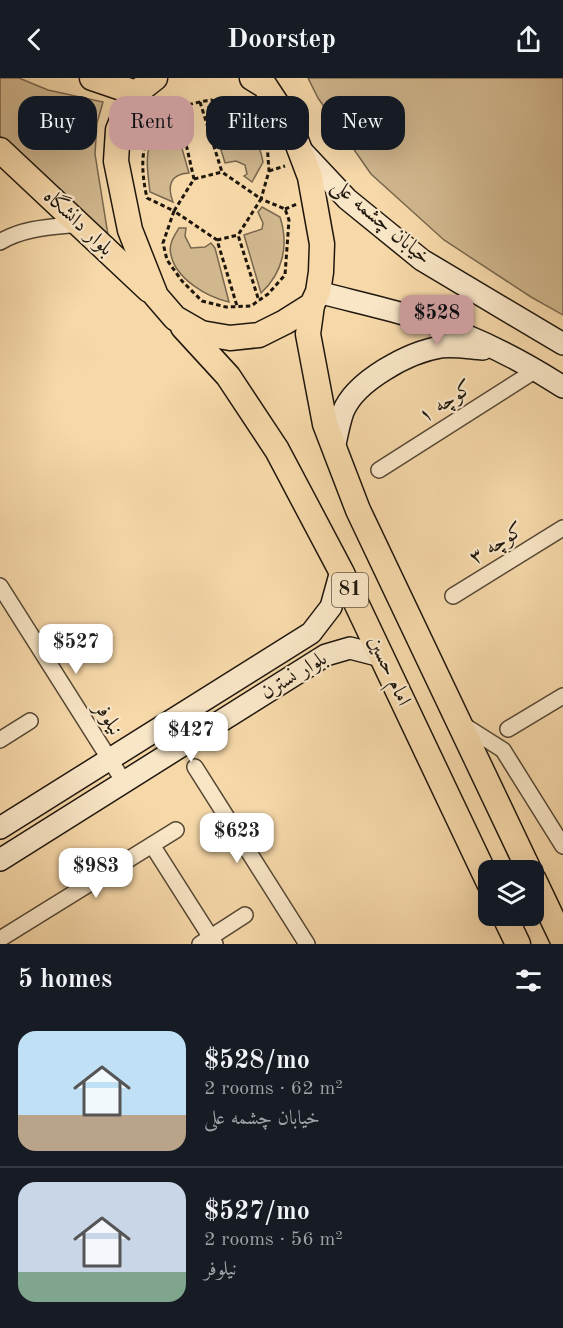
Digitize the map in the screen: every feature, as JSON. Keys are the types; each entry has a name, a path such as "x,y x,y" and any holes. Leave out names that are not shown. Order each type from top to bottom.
{"main road":[{"name":"81","path":"92,78 150,82"},
{"name":"81","path":"252,78 265,86 272,96"},
{"path":"273,78 280,96"},
{"name":"81","path":"150,82 126,110 118,130 116,161 130,230 156,296 175,318 201,333 230,338 259,335 285,322 315,299 322,244 309,177 300,150"},
{"name":"بلوار دانشگاه","path":"0,150 156,296"},
{"name":"امام حسین","path":"315,299 308,334 325,424 358,510 524,860"},
{"name":"امام حسین","path":"175,318 228,376 277,450 341,572 478,860"},
{"path":"544,901 563,941"},
{"path":"509,926 518,944"}],"street":[{"name":"خیابان چشمه علی","path":"302,150 347,199 422,260 563,344"},
{"path":"0,242 36,228 81,224"},
{"path":"315,299 419,319 464,334 536,369 563,387"},
{"path":"334,448 343,410 359,390 394,363 413,354 441,347 459,346 498,351"},
{"name":"کوچه ۱","path":"379,470 536,369"},
{"name":"کوچه ۳","path":"453,596 563,528"},
{"name":"بلوار نسترن","path":"0,828 311,633 331,607 341,572"},
{"name":"نیلوفر","path":"0,586 5,606 124,782"},
{"name":"بلوار نسترن","path":"0,860 326,655 350,648 381,656"},
{"path":"508,729 563,696"},
{"path":"0,740 30,721"},
{"path":"459,722 503,750 563,846"},
{"path":"195,767 307,944"},
{"path":"8,939 176,830"},
{"path":"152,845 209,942 245,915"}],"path":[{"path":"194,103 211,100 231,105 267,143 269,171 261,199 238,235 217,240"},
{"path":"187,150 194,179 174,212 163,243 168,260 177,274 202,301 226,307 251,306 268,294 285,275 289,220 285,209 261,199 222,172 200,102"},
{"path":"144,150 142,174 147,198 174,212 217,240 237,306"},
{"path":"194,179 222,172"},
{"path":"238,235 259,301"}],"shaded area":[{"path":"0,78 19,78 48,90 76,96 18,96 18,150 95,150 108,235 0,136"},
{"path":"308,78 563,78 563,315 531,297 444,240 371,174 354,150 405,150 405,96 321,96 321,102"},
{"path":"97,101 103,102 97,123"},
{"path":"148,150 182,150 189,173 174,178 170,186 173,202 150,192"},
{"path":"221,150 260,150 263,162 252,182 244,176 247,174 245,165 236,161 225,163"},
{"path":"262,207 280,217 284,248 275,277 261,293 244,235 262,229 263,223 258,212"},
{"path":"179,228 186,228 185,236 191,248 205,247 211,243 215,248 229,302 202,291 179,272 174,264 170,248"}]}
